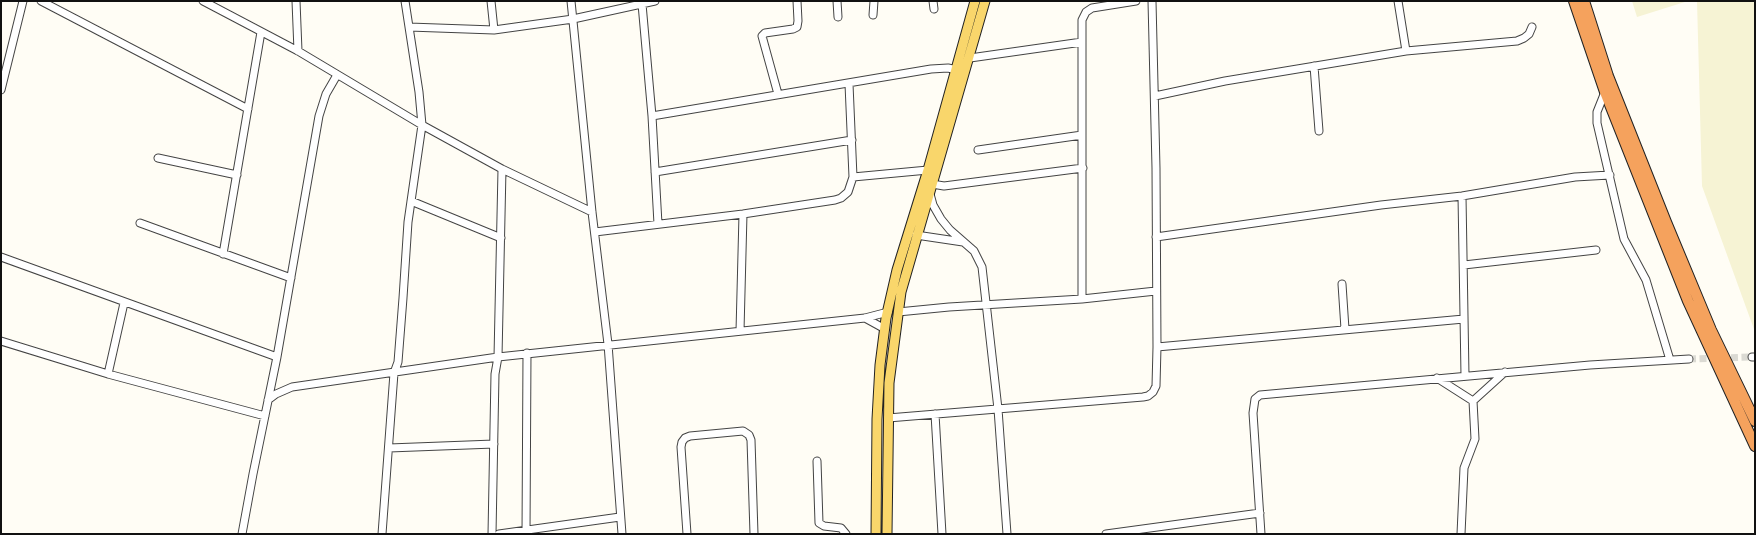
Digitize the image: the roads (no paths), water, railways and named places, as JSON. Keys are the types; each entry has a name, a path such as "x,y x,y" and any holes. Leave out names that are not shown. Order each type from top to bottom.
{"highway":[{"path":"1574,1 1605,92 1688,301 1755,446"},
{"path":"1584,1 1608,76 1666,222 1711,330 1755,421"}],"main road":[{"path":"876,534 878,384 888,312 897,270 928,170 976,1"},
{"path":"887,534 889,384 901,292 986,1"},
{"path":"878,384 889,384"}],"street":[{"path":"1,90 23,1"},
{"path":"41,1 248,109"},
{"path":"203,1 298,51 422,125 502,169 592,212"},
{"path":"296,1 298,51"},
{"path":"382,534 394,373 398,362 408,222 422,125 419,92 405,1"},
{"path":"491,1 494,30"},
{"path":"571,1 594,232 608,344 622,534"},
{"path":"409,27 494,30 573,19 655,1"},
{"path":"778,94 762,36 765,33 795,28 798,24 797,1"},
{"path":"837,1 838,17"},
{"path":"874,1 874,15"},
{"path":"1082,299 1082,20 1084,14 1089,10 1136,1"},
{"path":"888,418 1148,396 1153,392 1156,386 1157,347 1155,96 1152,1"},
{"path":"1398,1 1406,52"},
{"path":"642,4 652,116 658,224"},
{"path":"1155,96 1224,81 1406,52 1517,41 1529,34 1532,27"},
{"path":"222,254 260,32"},
{"path":"970,58 1082,42"},
{"path":"1314,66 1319,131"},
{"path":"652,116 931,69 948,68 957,70"},
{"path":"242,534 292,278 319,116 326,94 336,75"},
{"path":"594,232 743,214 841,198 848,192 853,177 849,84"},
{"path":"1605,92 1597,112 1597,123 1624,238 1646,280 1670,360"},
{"path":"978,150 1082,135"},
{"path":"655,172 852,140"},
{"path":"158,158 237,175"},
{"path":"1007,534 998,409 980,262 974,251 950,230 938,213 930,198 931,187 1083,168"},
{"path":"492,534 502,169"},
{"path":"853,177 928,170"},
{"path":"1156,237 1381,205 1462,196 1575,177 1610,175"},
{"path":"1462,196 1465,376"},
{"path":"411,201 501,238"},
{"path":"740,331 743,214"},
{"path":"140,223 292,278"},
{"path":"916,236 962,242"},
{"path":"1464,265 1596,250"},
{"path":"1,257 277,357"},
{"path":"1342,284 1344,329"},
{"path":"898,312 1082,299 1156,291"},
{"path":"108,374 124,303"},
{"path":"268,400 292,387 498,357 865,318 888,312"},
{"path":"865,318 885,329"},
{"path":"1157,347 1464,319"},
{"path":"1,340 108,374 265,416"},
{"path":"526,531 527,353"},
{"path":"1261,534 1252,413 1255,399 1260,395 1634,361 1689,359"},
{"path":"1473,401 1506,372"},
{"path":"1436,378 1473,401"},
{"path":"1460,534 1464,468 1475,439 1473,401"},
{"path":"935,414 942,534"},
{"path":"686,534 682,442 690,436 743,431 751,440 754,534"},
{"path":"389,448 494,444"},
{"path":"817,461 819,523 824,526 841,528 846,534"},
{"path":"1106,534 1260,513"},
{"path":"499,534 620,517"}],"tunnel":[{"path":"1689,359 1752,357"}]}
